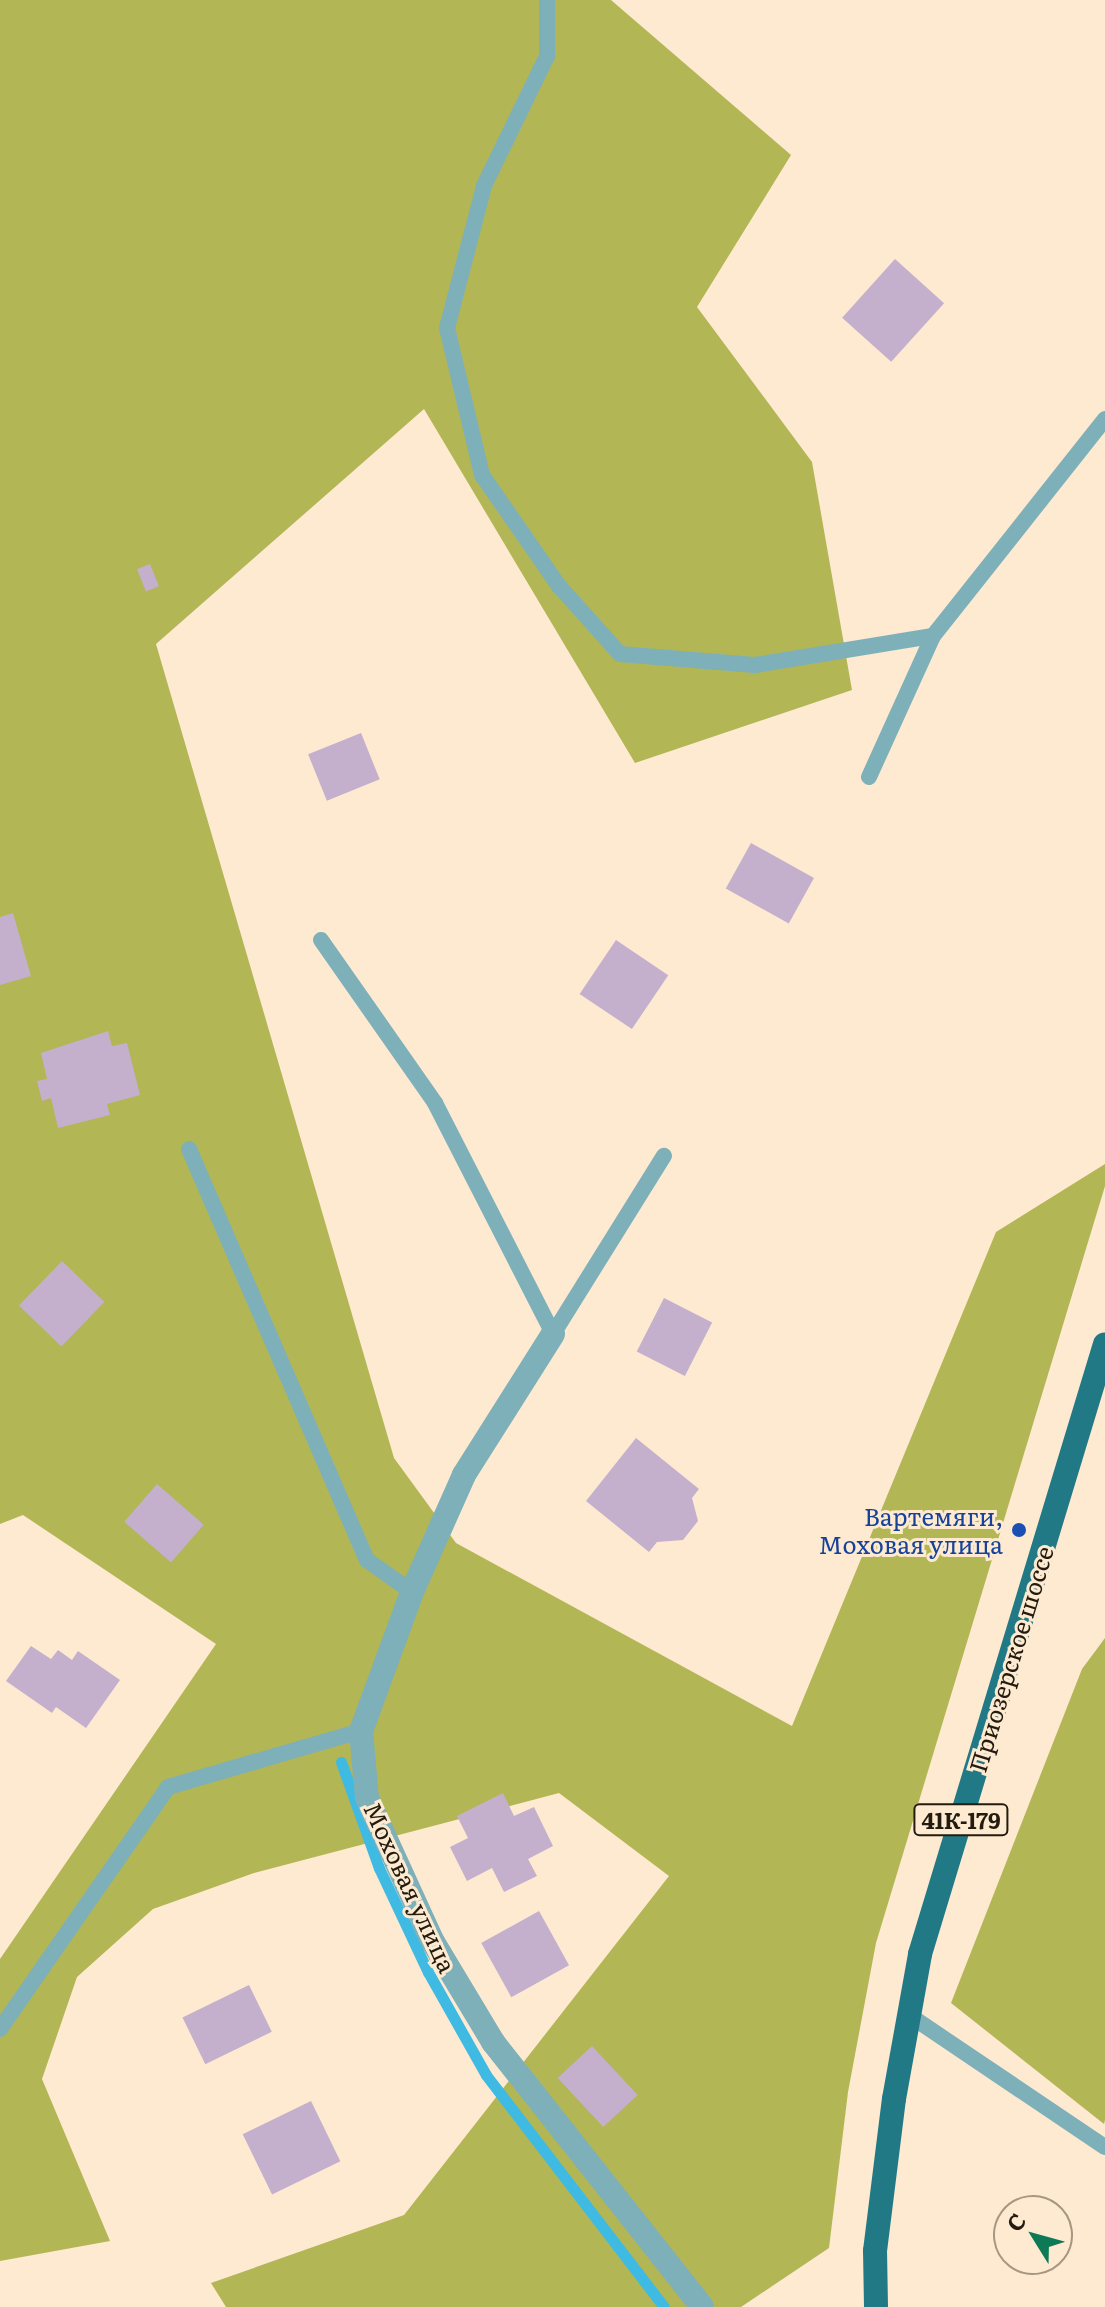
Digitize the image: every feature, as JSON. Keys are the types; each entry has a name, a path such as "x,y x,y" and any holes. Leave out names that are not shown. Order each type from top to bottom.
{"main road":[{"name":"Приозерское шоссе","path":"876,2307 875,2251 920,1954 1105,1344"}],"street":[{"name":"Моховая улица","path":"553,1334 464,1475 412,1592 361,1731 367,1798 433,1942 493,2042 702,2307"}],"lane":[{"path":"547,0 547,56 484,186 447,328 482,475 559,586 620,654 755,665 933,636"},
{"path":"869,777 933,636 1105,419"},
{"path":"321,940 435,1103 553,1334"},
{"path":"189,1149 367,1560 412,1592"},
{"path":"553,1334 664,1156"},
{"path":"0,2029 168,1787 361,1731"},
{"path":"909,2015 1105,2147"}],"shaded area":[{"path":"0,0 611,0 791,155 697,307 812,462 852,690 635,763 424,409 156,644 394,1458 456,1543 792,1726 996,1232 1105,1164 1105,1186 876,1943 848,2092 829,2248 741,2307 226,2307 211,2283 404,2215 669,1876 559,1793 254,1873 153,1909 77,1977 42,2079 110,2241 0,2261 0,1959 216,1644 23,1515 0,1524"},
{"path":"1105,1638 1104,2124 951,2003 1082,1669"}],"building":[{"path":"895,259 944,303 891,362 842,318"},
{"path":"150,564 159,586 146,591 137,569"},
{"path":"361,733 380,779 327,801 308,754"},
{"path":"751,843 814,878 789,923 726,888"},
{"path":"13,913 31,976 0,985 0,917"},
{"path":"616,940 668,975 632,1029 580,994"},
{"path":"108,1031 112,1046 127,1043 140,1095 107,1104 110,1115 58,1128 51,1098 42,1101 37,1081 47,1079 41,1053"},
{"path":"62,1261 104,1302 61,1347 19,1306"},
{"path":"664,1298 712,1323 685,1376 637,1351"},
{"path":"636,1438 699,1489 692,1498 698,1521 683,1540 657,1542 649,1552 586,1501"},
{"path":"157,1484 204,1525 171,1562 124,1522"},
{"path":"31,1646 51,1659 58,1650 72,1660 78,1651 120,1680 86,1728 56,1707 52,1713 6,1681"},
{"path":"503,1793 514,1816 534,1807 553,1846 528,1859 537,1876 504,1892 492,1868 467,1881 450,1847 468,1838 457,1816"},
{"path":"539,1911 569,1965 511,1997 481,1943"},
{"path":"249,1985 272,2032 205,2064 182,2017"},
{"path":"592,2046 638,2095 603,2127 558,2078"},
{"path":"311,2101 340,2161 272,2195 243,2134"}],"waterway":[{"path":"341,1762 379,1868 428,1972 486,2075 664,2307"}],"place":[{"name":"Вартемяги, Моховая улица","path":"1019,1530"}]}
